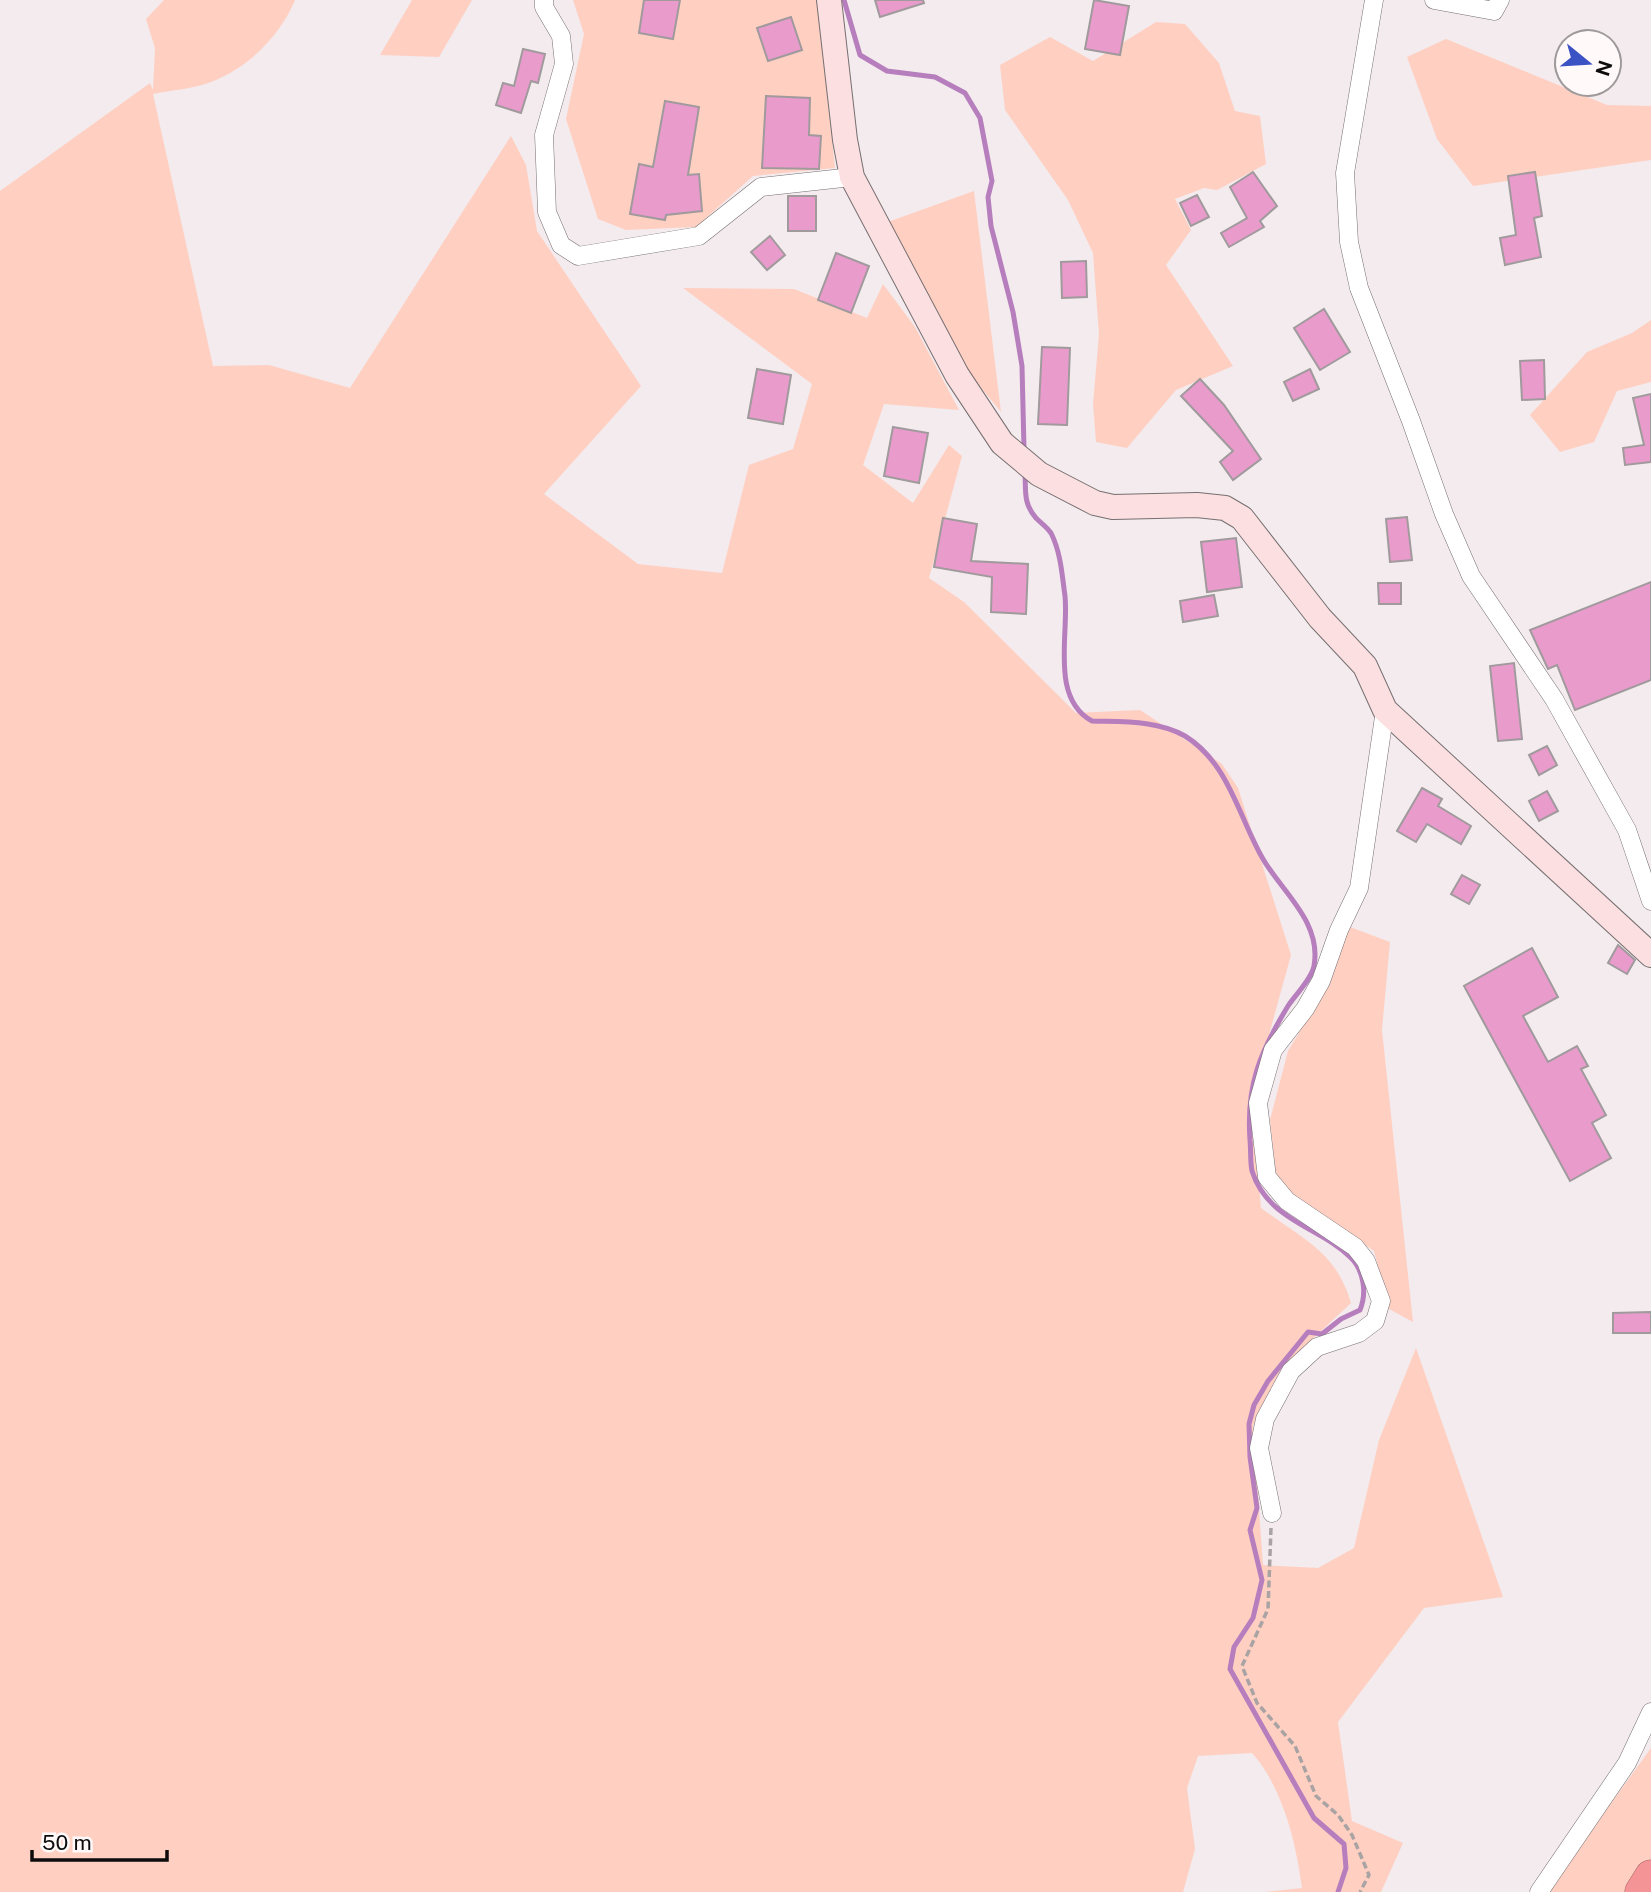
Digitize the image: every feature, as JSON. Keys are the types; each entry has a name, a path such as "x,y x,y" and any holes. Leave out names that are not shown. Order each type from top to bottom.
{"highway":[{"path":"1641,1892 1651,1877"}],"street":[{"path":"544,0 544,7 561,36 564,64 544,135 547,212 561,245 578,256 699,236 761,187 852,177"},
{"path":"829,0 845,140 852,177 957,375 1002,443 1039,474 1095,503 1113,507 1197,505 1225,508 1242,518 1320,618 1365,666 1385,710 1651,954"},
{"path":"1374,0 1345,173 1349,242 1359,288 1444,514 1471,576 1561,710 1627,830 1651,901"},
{"path":"1434,0 1494,11 1500,0"},
{"path":"1272,1513 1259,1448 1265,1419 1292,1371 1317,1347 1359,1333 1375,1321 1381,1301 1366,1261 1355,1247 1287,1201 1267,1177 1258,1103 1273,1050 1305,1009 1321,981 1339,930 1359,888 1385,710"},
{"path":"1539,1892 1627,1763 1651,1712"}],"path":[{"path":"1272,1513 1268,1609 1242,1666 1257,1703 1294,1746 1316,1796 1338,1815 1352,1835 1369,1875 1360,1892"}],"shaded area":[{"path":"164,0 295,0 272,38 238,68 204,84 153,94 213,366 269,365 350,388 511,136 526,165 537,231 641,386 544,494 638,564 722,573 749,465 793,449 812,384 683,288 794,289 867,318 883,284 915,327 959,410 884,404 863,465 913,503 949,445 962,456 929,578 964,602 1076,713 1140,710 1222,764 1238,788 1291,955 1251,1100 1261,1208 1327,1258 1345,1285 1351,1303 1289,1361 1253,1426 1263,1565 1318,1568 1354,1548 1379,1440 1416,1348 1503,1597 1424,1608 1338,1722 1352,1821 1403,1843 1381,1892 1265,1892 1302,1888 1292,1834 1280,1799 1263,1767 1252,1753 1198,1756 1187,1788 1195,1849 1183,1892 0,1892 0,191 150,83 153,90 155,48 146,19"},
{"path":"412,0 472,0 439,57 380,55"},
{"path":"573,0 817,0 835,168 753,176 696,227 626,230 598,219 566,119 584,34"},
{"path":"1156,22 1185,24 1219,63 1235,111 1260,116 1266,164 1217,190 1204,188 1175,199 1191,230 1166,265 1233,366 1176,390 1127,448 1096,442 1093,404 1099,334 1093,253 1068,200 1005,110 1000,65 1050,37 1093,61"},
{"path":"1446,39 1553,83 1553,98 1590,98 1607,105 1651,106 1651,160 1473,186 1437,139 1407,57"},
{"path":"974,191 1001,412 963,366 885,223"},
{"path":"1651,320 1651,382 1617,391 1594,442 1560,452 1530,415 1587,352 1632,333"},
{"path":"1350,927 1390,942 1382,1030 1413,1322 1389,1309 1374,1251 1277,1185 1270,1120 1288,1051 1322,995"},
{"path":"1651,1748 1651,1892 1547,1892"}],"building":[{"path":"644,0 680,0 673,39 639,33"},
{"path":"875,0 923,0 924,3 880,17"},
{"path":"1094,0 1129,6 1120,55 1085,49"},
{"path":"791,17 802,50 768,61 757,28"},
{"path":"523,49 545,54 538,83 531,81 521,113 496,105 503,83 514,86"},
{"path":"766,96 810,98 809,135 821,136 819,169 762,168"},
{"path":"665,101 699,107 688,175 699,174 702,211 666,215 665,220 630,214 639,164 653,167"},
{"path":"1253,172 1277,206 1260,221 1264,227 1229,247 1221,233 1247,218 1230,187"},
{"path":"1535,172 1542,216 1534,218 1541,257 1505,265 1500,238 1516,235 1508,176"},
{"path":"1197,195 1209,217 1191,226 1180,203"},
{"path":"788,196 816,196 816,231 788,231"},
{"path":"770,236 785,255 767,270 751,252"},
{"path":"836,253 869,266 851,313 818,300"},
{"path":"1086,261 1087,297 1062,298 1061,262"},
{"path":"1324,309 1350,352 1320,370 1294,328"},
{"path":"1042,347 1070,348 1067,425 1038,424"},
{"path":"1544,360 1545,399 1522,400 1520,361"},
{"path":"757,369 791,375 783,424 748,418"},
{"path":"1310,369 1319,389 1293,401 1284,382"},
{"path":"1200,379 1224,405 1261,459 1233,480 1220,462 1233,451 1181,396"},
{"path":"1651,394 1651,462 1625,465 1623,448 1644,445 1633,398"},
{"path":"893,427 928,433 919,483 884,476"},
{"path":"1407,517 1412,560 1390,562 1386,519"},
{"path":"943,518 977,524 971,561 1028,564 1026,614 991,612 992,577 934,567"},
{"path":"1236,538 1242,587 1207,592 1201,542"},
{"path":"1651,582 1651,680 1575,710 1557,665 1548,669 1530,630"},
{"path":"1378,583 1401,583 1401,604 1379,604"},
{"path":"1214,595 1218,616 1183,622 1180,601"},
{"path":"1514,663 1522,739 1498,741 1490,666"},
{"path":"1547,746 1557,765 1539,775 1529,755"},
{"path":"1422,788 1442,799 1438,806 1471,826 1461,844 1427,824 1416,842 1397,831"},
{"path":"1547,791 1558,811 1539,821 1529,801"},
{"path":"1462,875 1480,885 1469,904 1451,894"},
{"path":"1618,945 1635,960 1627,974 1608,963"},
{"path":"1532,948 1558,997 1523,1016 1548,1062 1577,1046 1588,1066 1581,1069 1606,1115 1592,1123 1611,1158 1570,1181 1464,986"},
{"path":"1651,1312 1651,1333 1613,1333 1613,1313"}],"waterway":[{"path":"844,0 860,55 887,71 935,77 965,93 980,118 992,181 988,197 991,226 1013,312 1022,366 1024,449"},
{"path":"1025,473 1029,507 1051,533 1059,556 1066,612 1066,682 1079,711 1092,721 1163,727 1185,736 1200,747 1223,776 1263,859 1299,908 1312,935 1315,950 1313,971 1278,1023 1257,1070 1250,1102 1251,1167 1260,1188 1282,1212 1338,1247 1355,1262 1363,1282 1363,1296 1360,1310 1341,1319 1322,1334 1308,1332 1268,1381 1254,1405 1249,1424 1250,1457 1257,1508 1250,1530 1262,1580 1253,1618 1234,1647 1230,1669 1314,1818 1344,1844 1346,1868 1338,1892"}]}
